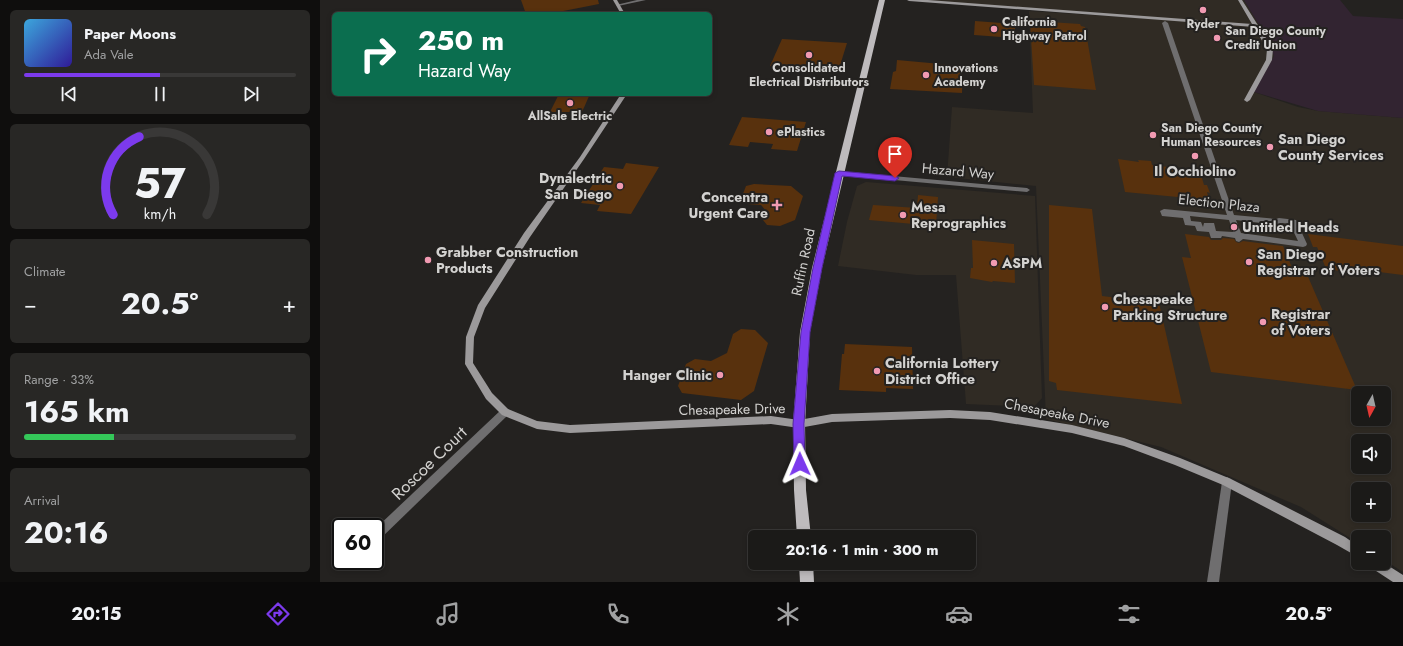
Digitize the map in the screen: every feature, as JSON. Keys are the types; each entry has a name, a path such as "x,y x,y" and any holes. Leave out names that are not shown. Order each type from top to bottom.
{"main road":[{"name":"Ruffin Road","path":"803,530 800,490 799,424 805,332 817,268 839,173 882,0"},
{"path":"806,570 807,582"}],"street":[{"path":"615,0 622,12"},
{"path":"618,5 644,0"},
{"path":"909,0 1256,26"},
{"path":"1240,0 1270,49 1269,60 1248,100"},
{"path":"1165,23 1239,238"},
{"name":"Chesapeake Drive","path":"623,96 586,153 527,235 481,307 470,336 469,364 488,396 505,412 537,425 570,429 771,420 799,424 832,418 950,414 990,416 1072,429 1124,442 1177,461 1227,482 1351,547"},
{"name":"Hazard Way","path":"839,173 1027,190"},
{"name":"Election Plaza","path":"1164,211 1293,222 1303,244 1260,240 1259,238 1239,238 1217,233 1218,236 1214,236 1210,225 1207,225 1208,230 1200,229 1198,224 1188,223 1186,216 1165,214 1164,211"},
{"name":"Roscoe Court","path":"384,527 505,412"},
{"path":"1212,582 1227,482"},
{"path":"1385,570 1403,582"}],"shaded area":[{"path":"915,0 1244,0 1267,38 1274,56 1254,92 1298,107 1318,111 1403,118 1403,572 1391,564 1391,530 1351,530 1351,539 1301,507 1161,447 1046,419 1036,186 947,177 952,107 1033,113 1029,11 1202,22"},
{"path":"1244,0 1340,0 1353,16 1403,19 1403,118 1318,111 1254,92 1274,56 1267,38"},
{"path":"866,182 1035,196 1042,398 1034,407 966,404 956,275 916,275 838,266 847,222 857,186"}],"building":[{"path":"521,0 598,0 599,4 558,12 525,12"},
{"name":"California Highway Patrol","path":"975,21 1015,24 1015,38 974,35"},
{"path":"1034,21 1080,24 1081,26 1085,27 1096,90 1034,85 1030,22 1034,23"},
{"name":"Consolidated Electrical Distributors","path":"782,39 847,43 838,72 770,66"},
{"name":"Innovations Academy","path":"897,60 963,66 962,93 890,89 893,72 896,71"},
{"name":"AllSale Electric","path":"558,96 589,96 582,112 550,112"},
{"name":"ePlastics","path":"742,117 806,122 797,151 771,149 773,144 750,142 748,147 729,145"},
{"path":"1118,159 1139,162 1138,160 1151,161 1152,165 1200,171 1204,185 1207,185 1210,193 1207,192 1209,200 1125,192"},
{"name":"Dynalectric San Diego","path":"626,163 659,167 631,214 597,211 600,205 581,203 604,167 623,169"},
{"name":"Concentra Urgent Care","path":"754,184 791,186 803,196 795,220 780,226 767,225 763,220 766,211 761,205 747,204 741,199 746,186"},
{"name":"Mesa Reprographics","path":"918,195 938,197 936,226 869,220 873,205 917,208"},
{"name":"Chesapeake Parking Structure","path":"1049,205 1092,209 1102,296 1159,303 1182,404 1057,390 1056,383 1049,381"},
{"name":"Registrar of Voters","path":"1185,234 1209,237 1211,240 1221,240 1223,238 1234,239 1239,243 1243,241 1283,246 1293,270 1306,272 1355,386 1351,386 1351,389 1211,372 1182,257 1191,258"},
{"path":"1308,234 1403,246 1403,275 1371,271 1373,274 1332,270 1331,267 1325,266 1317,247 1313,247"},
{"name":"ASPM","path":"972,240 1014,244 1015,283 992,282 970,278 971,268 973,268"},
{"name":"Hanger Clinic","path":"741,329 755,330 768,343 754,391 741,400 682,393 678,386 686,364 695,359 711,361 727,353 733,334"},
{"name":"California Lottery District Office","path":"845,344 912,347 913,389 886,388 886,392 839,390 842,354 844,354"}],"place":[{"name":"Ryder","path":"1203,10"},
{"name":"California Highway Patrol","path":"994,29"},
{"name":"San Diego County Credit Union","path":"1217,38"},
{"name":"Consolidated Electrical Distributors","path":"809,55"},
{"name":"Innovations Academy","path":"926,75"},
{"name":"AllSale Electric","path":"570,103"},
{"name":"ePlastics","path":"769,132"},
{"name":"San Diego County Human Resources","path":"1153,135"},
{"name":"San Diego County Services","path":"1270,147"},
{"name":"Il Occhiolino","path":"1195,156"},
{"name":"Dynalectric San Diego","path":"620,186"},
{"name":"Concentra Urgent Care","path":"777,205"},
{"name":"Mesa Reprographics","path":"903,215"},
{"name":"Untitled Heads","path":"1234,227"},
{"name":"Grabber Construction Products","path":"428,260"},
{"name":"San Diego Registrar of Voters","path":"1249,262"},
{"name":"ASPM","path":"994,263"},
{"name":"Chesapeake Parking Structure","path":"1105,307"},
{"name":"Registrar of Voters","path":"1263,322"},
{"name":"California Lottery District Office","path":"877,371"},
{"name":"Hanger Clinic","path":"720,375"}],"route":[{"path":"800,464 799,424 805,332 817,268 839,173 895,178"}]}
